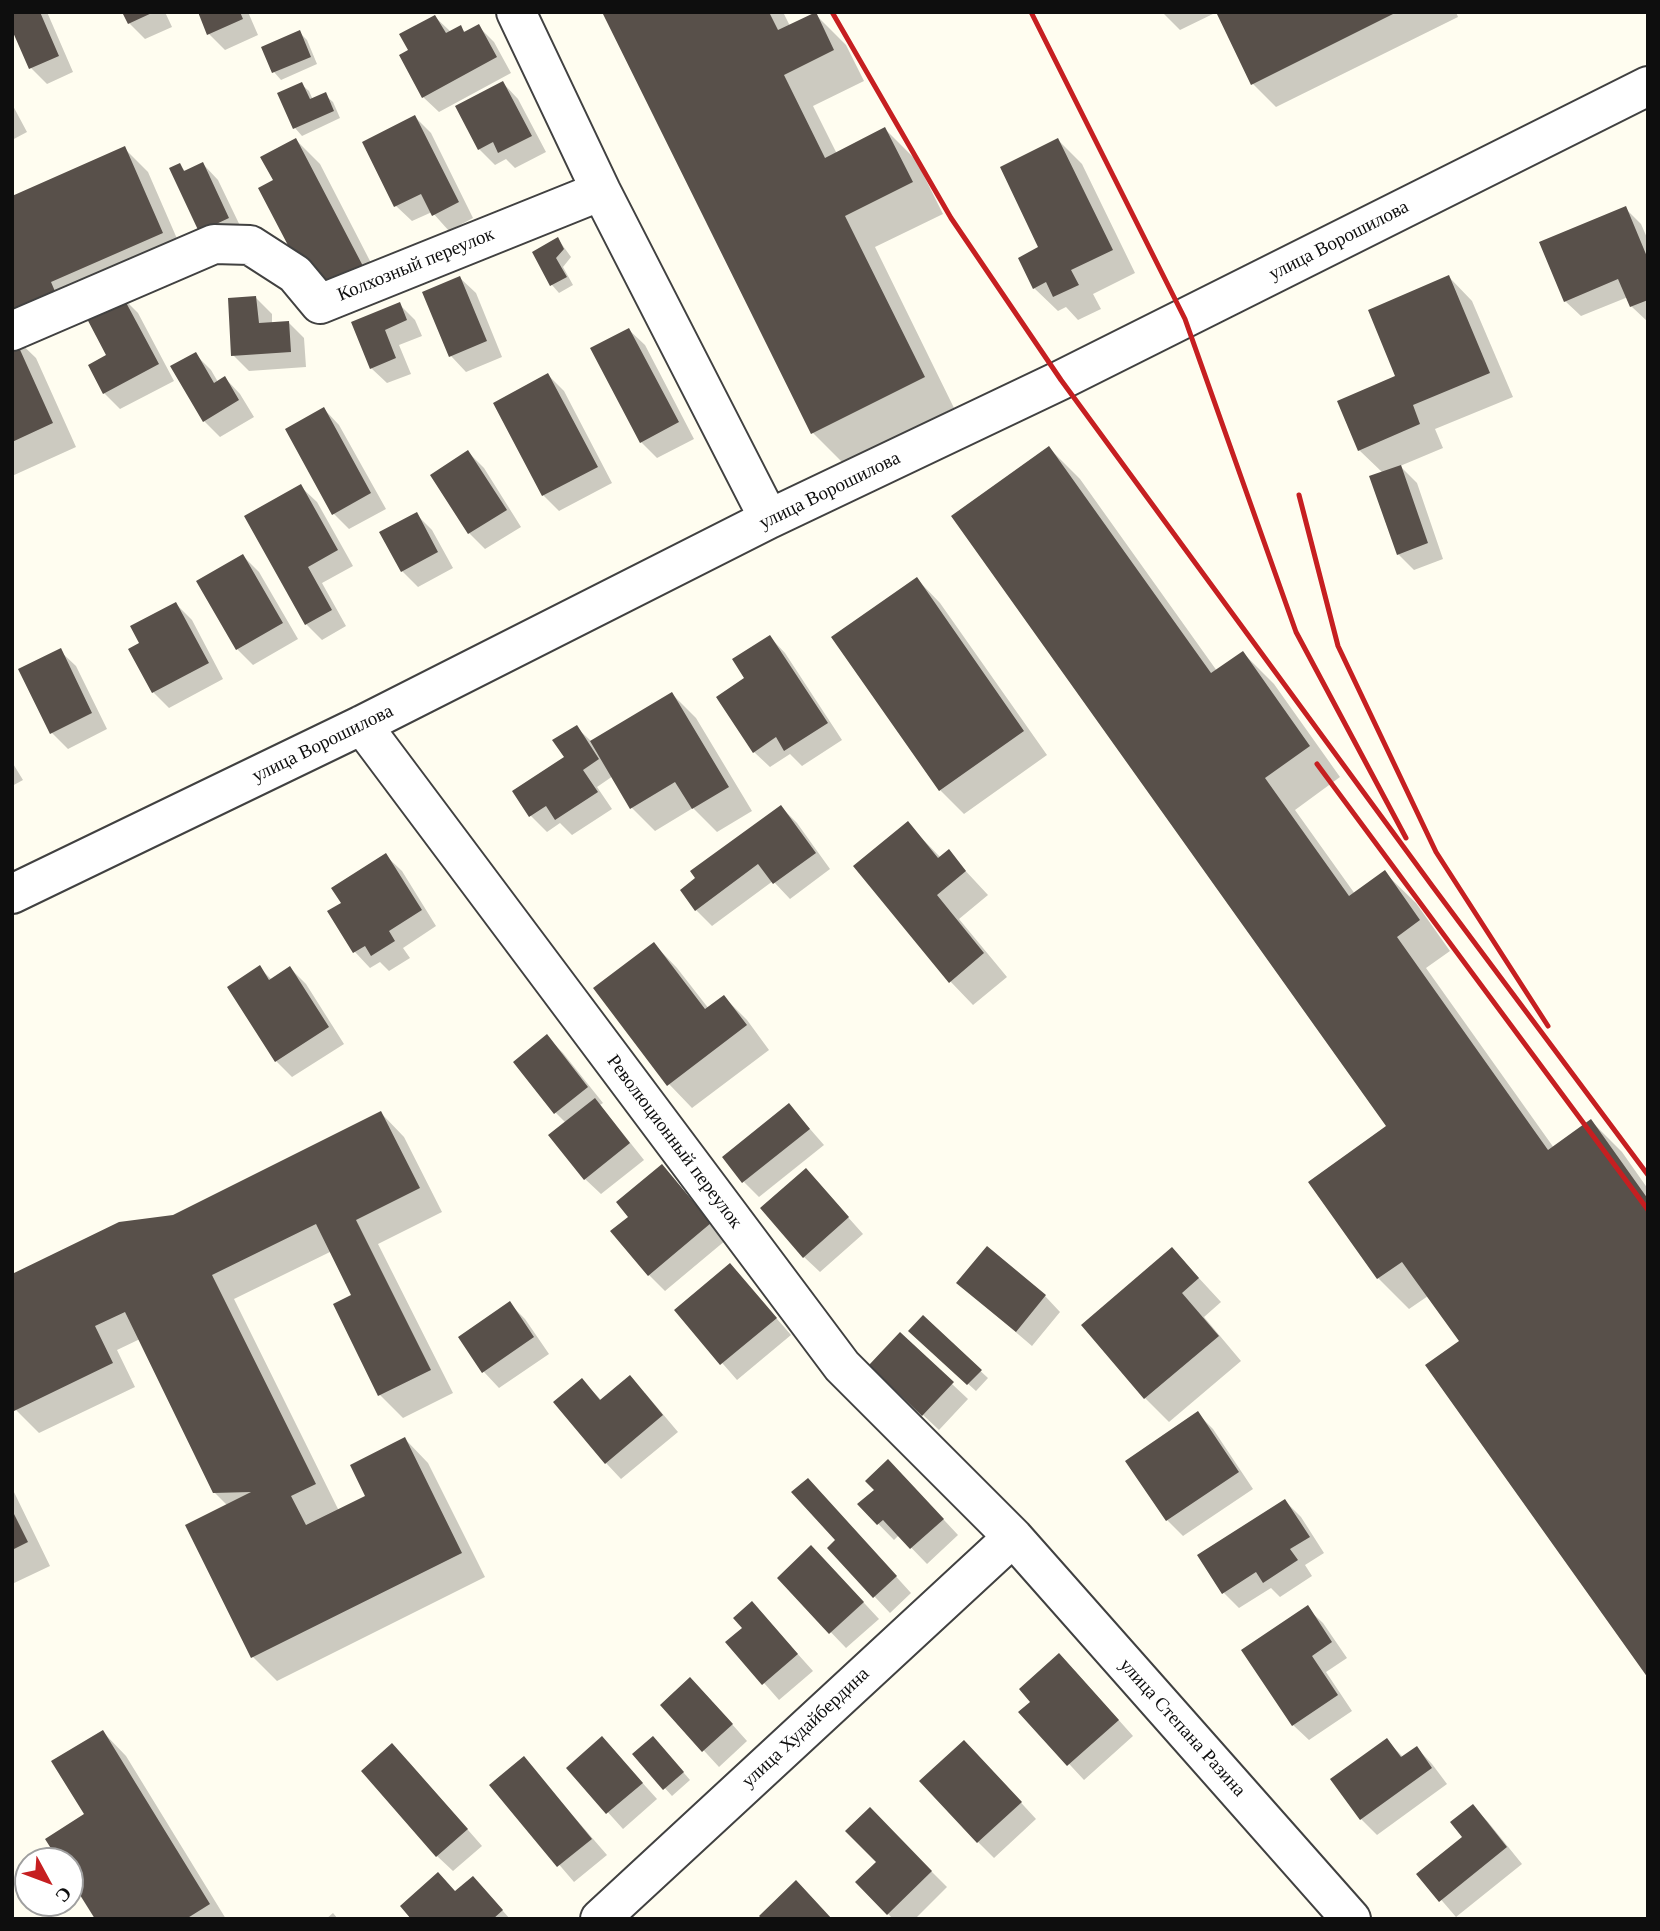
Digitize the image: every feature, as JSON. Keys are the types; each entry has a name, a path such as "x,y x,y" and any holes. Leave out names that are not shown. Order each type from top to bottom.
{"street":[{"path":"516,12 601,191 769,519"},
{"name":"улица Ворошилова","path":"12,894 362,725 769,519 1061,380 1648,86"},
{"name":"Колхозный переулок","path":"12,331 214,244 250,245 295,274 320,304 601,191"},
{"name":"Революционный переулок","path":"362,725 842,1366 1013,1537"},
{"name":"улица Худайбердина","path":"600,1919 1013,1537"},
{"name":"улица Степана Разина","path":"1013,1537 1351,1919"}],"building":[{"path":"12,12 40,12 59,56 29,69 12,30"},
{"path":"122,12 154,12 128,24"},
{"path":"198,12 240,12 243,19 207,35"},
{"path":"602,12 769,12 778,30 816,12 834,50 784,75 825,158 885,127 913,182 845,216 925,377 811,434"},
{"path":"1216,12 1397,12 1251,85"},
{"path":"435,15 446,33 461,25 464,32 479,24 497,57 422,98 399,55 408,50 399,34"},
{"path":"300,30 311,57 272,73 261,47"},
{"path":"503,81 532,136 498,153 493,142 478,150 455,106"},
{"path":"302,82 310,99 326,92 334,111 293,129 277,93"},
{"path":"415,115 459,202 432,216 421,194 394,207 362,142"},
{"path":"296,138 364,268 314,295 258,188 273,180 260,157"},
{"path":"1058,138 1113,250 1071,270 1079,285 1053,297 1046,282 1033,289 1018,258 1038,247 1000,167"},
{"path":"125,146 163,233 51,282 57,296 12,315 12,196"},
{"path":"203,162 229,218 199,232 169,168 180,163 184,171"},
{"path":"1626,206 1648,259 1648,300 1630,307 1618,279 1564,302 1539,242"},
{"path":"558,237 564,249 556,258 567,277 550,286 532,252"},
{"path":"1449,275 1490,373 1413,405 1420,424 1358,451 1337,401 1395,376 1368,310"},
{"path":"460,276 487,341 449,357 422,292"},
{"path":"122,295 159,364 103,394 88,365 106,355 85,315"},
{"path":"256,296 259,323 289,321 291,352 231,356 228,298"},
{"path":"400,302 407,320 385,330 396,358 370,369 351,322"},
{"path":"629,328 679,422 640,443 590,348"},
{"path":"12,332 53,423 12,442"},
{"path":"196,352 214,383 225,376 239,400 203,422 170,366"},
{"path":"548,373 598,467 542,496 493,403"},
{"path":"324,407 371,493 332,515 285,429"},
{"path":"1049,446 1211,673 1243,651 1310,746 1265,778 1349,896 1385,870 1420,920 1397,937 1548,1150 1591,1119 1648,1199 1648,1678 1425,1365 1459,1341 1402,1262 1377,1279 1308,1182 1386,1126 951,516"},
{"path":"468,450 507,510 468,534 430,475"},
{"path":"1401,465 1428,543 1397,555 1369,476"},
{"path":"301,484 338,550 308,567 332,610 305,625 244,516"},
{"path":"417,512 438,552 401,572 379,532"},
{"path":"243,554 283,623 236,650 196,581"},
{"path":"917,577 1024,731 939,791 831,637"},
{"path":"176,602 209,663 152,693 128,649 139,643 130,626"},
{"path":"770,635 828,723 784,751 776,737 753,753 716,697 744,678 732,659"},
{"path":"61,648 92,713 50,734 18,669"},
{"path":"672,692 729,787 692,809 675,782 630,809 590,741"},
{"path":"577,725 599,759 583,770 598,792 555,820 546,806 529,817 512,791 564,757 552,740"},
{"path":"781,805 816,853 773,884 758,864 695,911 680,890 695,878 690,871"},
{"path":"908,821 938,858 949,849 966,871 937,895 984,953 949,983 853,866"},
{"path":"386,853 422,910 389,931 395,941 371,956 365,946 353,953 327,911 341,903 331,888"},
{"path":"654,942 705,1009 724,995 747,1025 667,1086 593,988"},
{"path":"260,965 269,980 290,966 329,1027 275,1062 227,987"},
{"path":"547,1034 588,1087 554,1114 513,1062"},
{"path":"595,1098 630,1143 584,1180 548,1135"},
{"path":"789,1103 810,1129 742,1183 722,1157"},
{"path":"381,1111 420,1188 356,1220 431,1370 378,1396 333,1304 351,1295 316,1224 212,1275 316,1484 291,1496 306,1525 365,1496 350,1465 405,1437 462,1553 251,1658 185,1525 251,1492 213,1493 125,1312 95,1326 113,1363 14,1411 12,1274 119,1222 173,1215"},
{"path":"662,1164 711,1223 648,1276 610,1231 628,1217 616,1202"},
{"path":"806,1168 849,1217 803,1258 760,1208"},
{"path":"987,1246 1046,1295 1016,1332 956,1283"},
{"path":"1172,1247 1199,1278 1182,1293 1219,1336 1144,1399 1081,1325"},
{"path":"730,1263 777,1318 720,1365 674,1310"},
{"path":"510,1301 534,1337 482,1373 458,1337"},
{"path":"923,1315 982,1370 967,1385 908,1331"},
{"path":"900,1332 954,1382 922,1416 869,1365"},
{"path":"630,1375 663,1415 605,1464 553,1402 582,1378 600,1400"},
{"path":"1198,1411 1239,1472 1166,1521 1125,1461"},
{"path":"888,1459 944,1519 910,1549 883,1520 877,1525 857,1504 874,1490 865,1481"},
{"path":"808,1478 897,1576 873,1598 827,1548 835,1540 791,1492"},
{"path":"1285,1499 1310,1537 1290,1549 1298,1560 1263,1583 1256,1572 1222,1594 1197,1555"},
{"path":"12,1510 28,1542 12,1550"},
{"path":"811,1545 864,1602 829,1634 777,1578"},
{"path":"752,1601 798,1654 762,1685 725,1642 742,1628 733,1618"},
{"path":"1308,1605 1332,1642 1312,1656 1338,1695 1292,1726 1241,1650"},
{"path":"1059,1653 1119,1720 1067,1766 1018,1712 1030,1702 1019,1689"},
{"path":"690,1677 733,1724 702,1752 660,1705"},
{"path":"103,1730 210,1904 186,1919 95,1919 84,1901 84,1847 50,1847 45,1839 84,1814 51,1761"},
{"path":"602,1736 643,1783 606,1814 566,1768"},
{"path":"653,1736 684,1772 663,1790 632,1754"},
{"path":"1387,1738 1401,1757 1417,1746 1432,1768 1360,1820 1330,1779"},
{"path":"964,1740 1022,1802 977,1843 919,1781"},
{"path":"392,1743 468,1829 436,1857 361,1771"},
{"path":"524,1756 592,1839 557,1867 489,1785"},
{"path":"1473,1804 1507,1847 1439,1902 1416,1874 1462,1837 1450,1822"},
{"path":"870,1807 932,1871 887,1915 855,1882 876,1862 845,1831"},
{"path":"438,1872 455,1891 473,1876 503,1910 493,1919 411,1919 400,1906"},
{"path":"796,1880 832,1919 762,1919 759,1916"}],"railway":[{"path":"832,12 951,218 1061,380 1648,1175"},
{"path":"1031,12 1185,319 1296,632 1406,838"},
{"path":"1299,495 1338,646 1436,852 1548,1026"},
{"path":"1317,764 1648,1210"}]}
